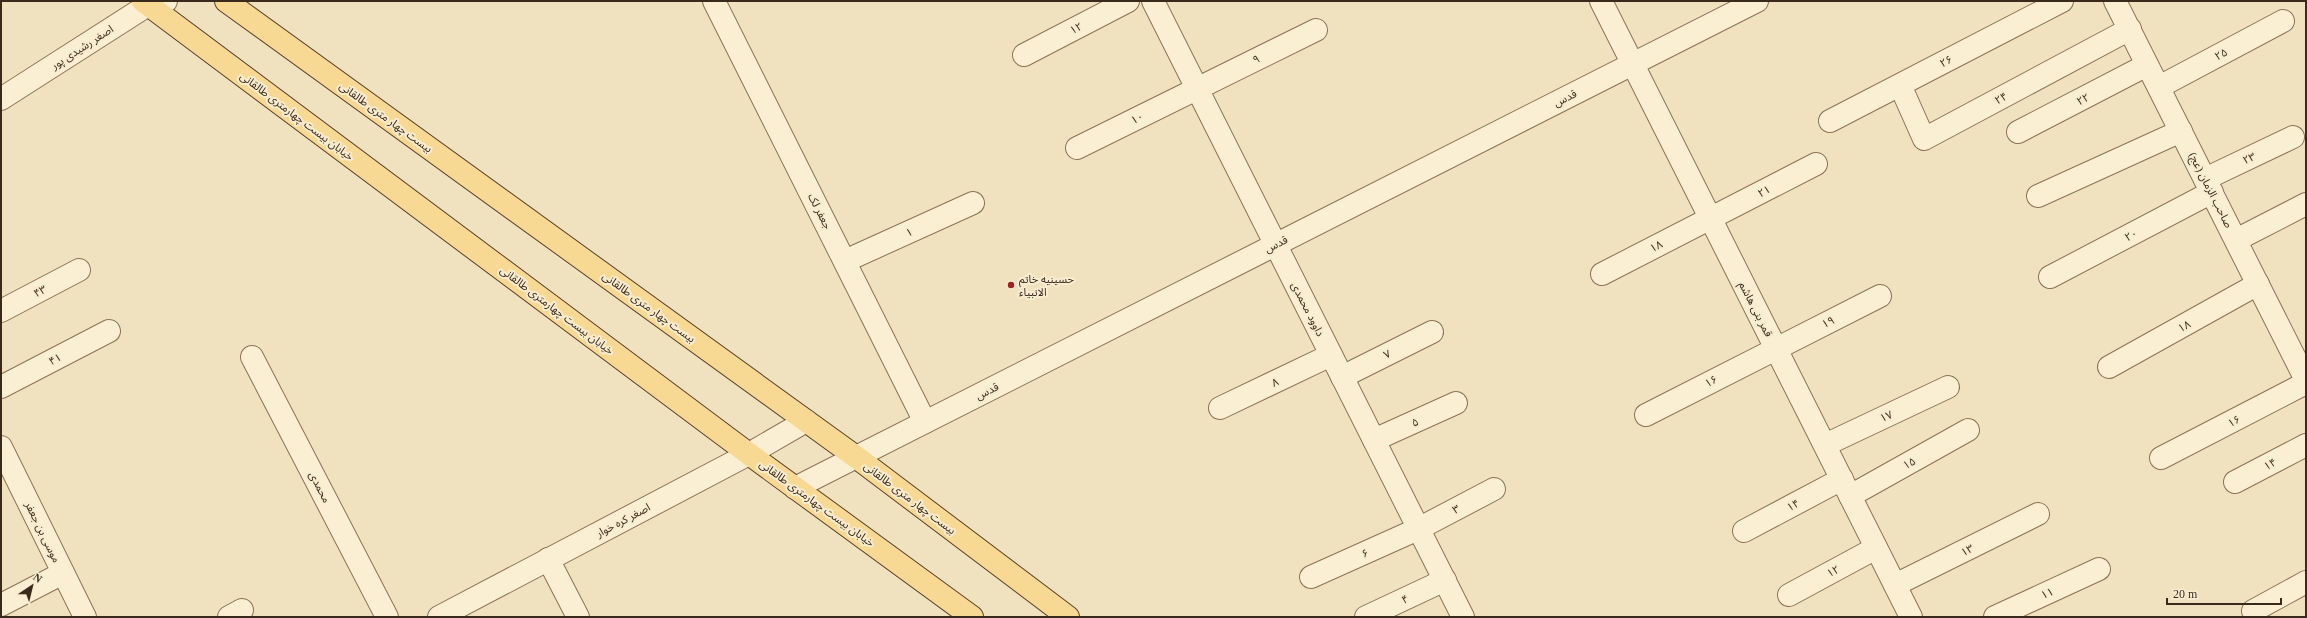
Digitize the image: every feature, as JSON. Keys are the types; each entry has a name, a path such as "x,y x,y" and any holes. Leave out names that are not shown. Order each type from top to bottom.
{"main road":[{"name":"بیست چهار متری طالقانی","path":"226,1 856,457 1068,617"},
{"name":"خیابان بیست چهارمتری طالقانی","path":"152,2 749,454 972,617"}],"street":[{"name":"جعفر لک","path":"714,1 925,422"},
{"name":"۱۲","path":"1024,55 1128,1"},
{"name":"داوود محمدی","path":"1153,1 1463,617"},
{"name":"قمر بنی هاشم","path":"1601,1 1911,617"},
{"name":"قدس","path":"796,488 1757,1"},
{"name":"۲۶","path":"1830,122 2062,1"},
{"name":"صاحب الزمان (عج)","path":"2115,1 2159,86 2306,382"},
{"name":"اصغر رشیدی پور","path":"1,99 152,2"},
{"name":"۲۵","path":"2159,86 2284,22"},
{"name":"۹","path":"1196,88 1316,30"},
{"name":"۲۴","path":"1900,85 1924,139 2130,30"},
{"name":"۲۲","path":"2018,132 2147,65"},
{"name":"۱۰","path":"1077,148 1196,88"},
{"path":"2038,196 2181,130"},
{"name":"۲۳","path":"2208,186 2293,138"},
{"name":"۲۱","path":"1711,218 1816,164"},
{"name":"۲۰","path":"2050,277 2208,186"},
{"name":"۱","path":"845,261 973,203"},
{"path":"2236,240 2306,204"},
{"name":"۱۸","path":"1602,274 1711,218"},
{"name":"۴۳","path":"1,311 79,270"},
{"name":"۱۸","path":"2109,367 2258,284"},
{"name":"۱۹","path":"1775,347 1880,296"},
{"name":"۴۱","path":"1,387 109,331"},
{"name":"۷","path":"1342,377 1432,332"},
{"name":"۱۶","path":"1646,415 1775,347"},
{"name":"۸","path":"1220,408 1331,355"},
{"name":"محمدی","path":"252,358 387,617"},
{"name":"۱۶","path":"2162,458 2306,382"},
{"name":"۱۷","path":"1825,445 1948,387"},
{"name":"۵","path":"1374,440 1456,403"},
{"name":"اصغر کره خوار","path":"439,617 749,454 806,421"},
{"name":"۱۵","path":"1846,488 1968,430"},
{"name":"۱۴","path":"2235,482 2306,445"},
{"name":"موسی بن جعفر","path":"1,447 85,617"},
{"name":"۱۴","path":"1744,531 1846,488"},
{"name":"۳","path":"1418,529 1494,489"},
{"name":"۱۳","path":"1896,586 2038,514"},
{"name":"۶","path":"1311,577 1418,529"},
{"name":"۱۲","path":"1789,595 1876,548"},
{"path":"548,559 578,617"},
{"name":"۱۱","path":"1995,617 2099,569"},
{"path":"1,605 63,572"},
{"name":"۴","path":"1366,617 1445,580"},
{"path":"2253,611 2306,582"}],"place":[{"name":"حسینیه خاتم الانبیاء","path":"1011,285"}]}
